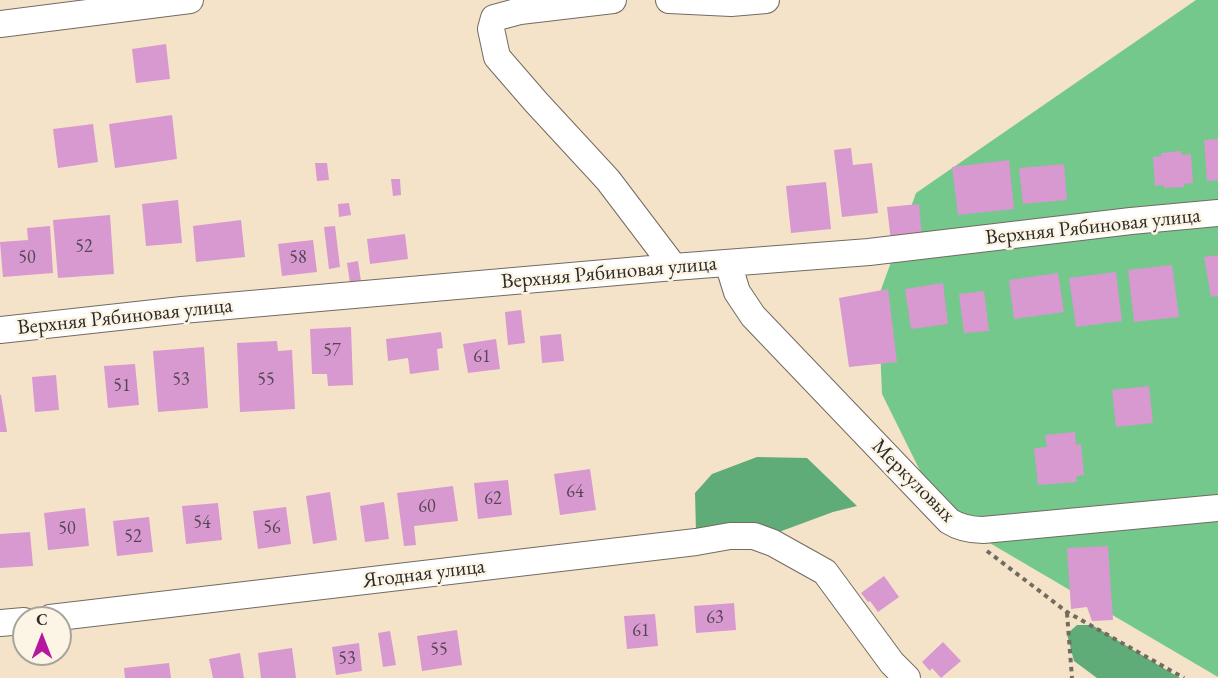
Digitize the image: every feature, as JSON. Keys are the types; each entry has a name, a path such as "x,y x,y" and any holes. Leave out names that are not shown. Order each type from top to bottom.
{"street":[{"path":"0,24 190,0"},
{"path":"613,0 504,14 494,18 491,29 497,57 608,180 674,267"},
{"path":"669,0 731,3 765,0"},
{"name":"Верхняя Рябиновая улица","path":"0,330 183,310 869,252 1218,213"},
{"name":"Меркуловых","path":"728,263 737,292 753,316 949,521 963,528 974,530 1218,508"},
{"name":"Ягодная улица","path":"72,615 696,542 730,536 754,536 773,543 825,572 892,663 906,678"}],"path":[{"path":"974,530 978,540 990,554 1067,612 1184,678"},
{"path":"1067,612 1072,678"}],"green space":[{"path":"1196,0 1218,0 1218,677 942,515 882,394 878,298 916,193"},
{"path":"757,457 807,458 857,506 833,512 760,539 696,532 695,493 712,474"},
{"path":"1077,625 1092,625 1180,678 1097,678 1074,661 1067,634"}],"building":[{"path":"166,44 170,79 136,83 132,49"},
{"path":"172,115 177,159 115,168 109,124"},
{"path":"93,124 98,162 58,168 53,129"},
{"path":"1218,139 1218,180 1207,181 1204,140"},
{"path":"851,148 853,165 872,163 878,213 842,217 834,150"},
{"path":"1181,151 1182,155 1191,154 1193,183 1184,184 1184,187 1155,186 1153,157 1162,156 1161,153"},
{"path":"1009,160 1014,209 958,215 952,167"},
{"path":"315,163 327,163 329,180 317,181"},
{"path":"1064,164 1067,200 1023,204 1019,168"},
{"path":"391,179 400,179 401,195 393,196"},
{"path":"826,182 831,229 791,233 786,186"},
{"path":"178,200 182,243 146,246 142,204"},
{"path":"349,203 351,215 339,217 338,204"},
{"path":"919,204 922,238 891,241 887,207"},
{"path":"110,215 114,274 58,278 53,220"},
{"path":"241,220 245,257 196,262 193,226"},
{"path":"50,226 53,273 3,277 0,242 28,240 27,228"},
{"path":"335,226 340,267 329,269 324,227"},
{"path":"405,234 408,259 370,264 367,239"},
{"path":"313,240 317,272 282,276 278,244"},
{"path":"1218,255 1218,296 1211,297 1204,257"},
{"path":"358,261 361,281 350,283 347,263"},
{"path":"1172,265 1179,317 1134,322 1128,270"},
{"path":"1116,272 1122,321 1076,327 1069,278"},
{"path":"1058,273 1064,312 1014,319 1009,280"},
{"path":"943,283 948,324 911,329 905,289"},
{"path":"888,289 897,362 849,367 839,298"},
{"path":"984,291 989,331 964,333 959,294"},
{"path":"521,310 525,343 508,345 505,312"},
{"path":"351,327 353,385 328,386 327,374 312,374 310,329"},
{"path":"441,332 443,348 437,349 439,370 410,374 408,358 388,361 386,339"},
{"path":"561,334 564,361 542,363 540,336"},
{"path":"496,339 500,369 468,373 463,344"},
{"path":"277,341 278,351 292,350 295,409 240,412 237,343"},
{"path":"204,347 208,408 158,412 153,351"},
{"path":"135,364 139,405 108,408 104,366"},
{"path":"56,375 59,410 35,412 32,377"},
{"path":"1149,386 1153,423 1116,427 1112,390"},
{"path":"1,395 7,432 0,432"},
{"path":"1075,432 1076,445 1081,444 1084,475 1076,476 1077,482 1038,485 1034,448 1047,447 1045,435"},
{"path":"590,469 596,510 560,515 554,474"},
{"path":"508,480 512,515 478,519 474,483"},
{"path":"453,486 458,521 414,526 416,545 404,546 397,493"},
{"path":"330,492 337,540 313,544 306,496"},
{"path":"384,502 389,539 365,542 360,506"},
{"path":"218,503 222,540 186,544 182,506"},
{"path":"286,507 291,544 258,549 253,511"},
{"path":"85,508 89,546 48,550 44,513"},
{"path":"149,517 153,552 117,556 113,521"},
{"path":"30,532 33,566 0,568 0,534"},
{"path":"1108,546 1113,620 1092,621 1087,607 1071,609 1067,548"},
{"path":"884,576 899,597 878,612 861,593"},
{"path":"734,603 736,630 696,633 694,606"},
{"path":"655,614 658,646 627,649 624,616"},
{"path":"457,630 462,665 422,671 417,636"},
{"path":"390,631 396,665 383,667 378,633"},
{"path":"943,642 961,661 941,678 932,668 930,671 922,662"},
{"path":"359,643 362,671 336,675 332,647"},
{"path":"292,648 296,678 261,678 258,653"},
{"path":"240,653 244,678 213,678 209,659"},
{"path":"169,663 171,678 125,678 124,668"}]}
